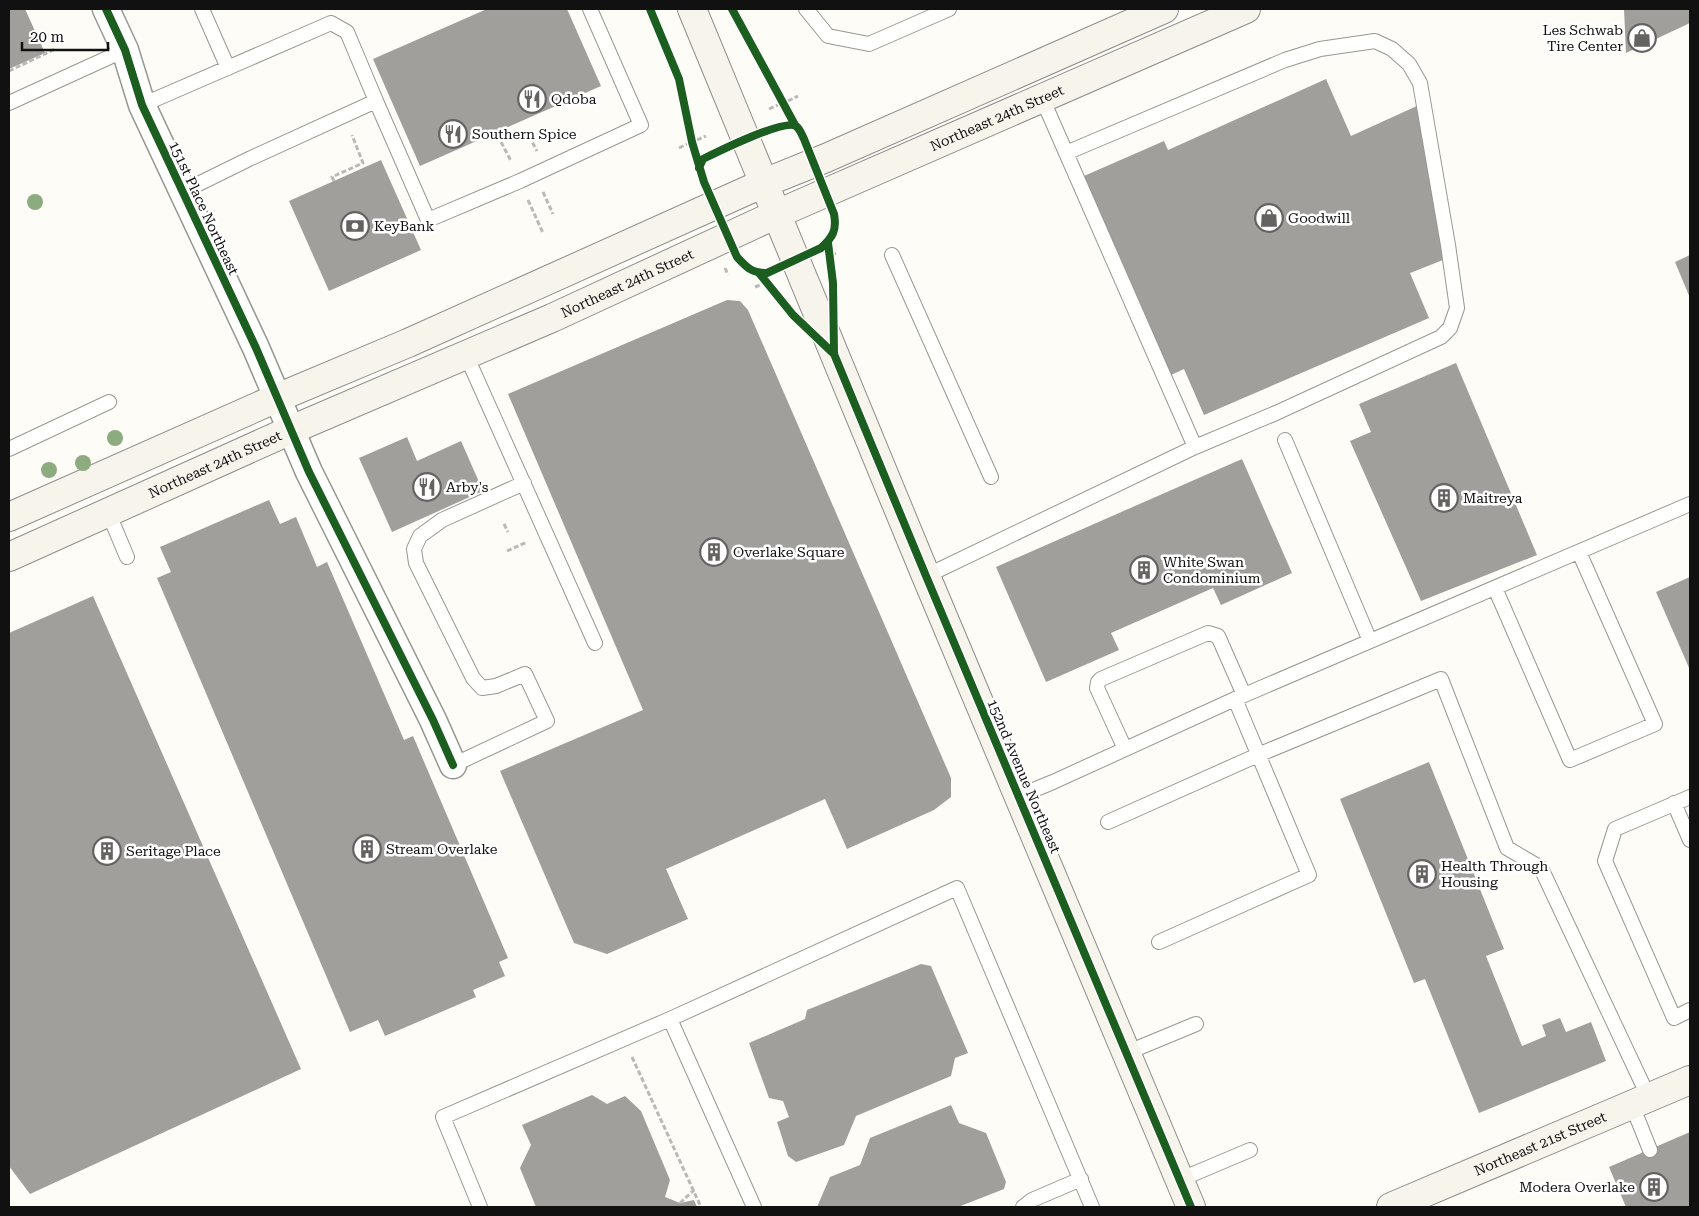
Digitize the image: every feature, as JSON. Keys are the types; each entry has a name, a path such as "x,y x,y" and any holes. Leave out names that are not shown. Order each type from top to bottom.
{"main road":[{"name":"152nd Avenue Northeast","path":"692,9 926,576 1191,1207"},
{"name":"Northeast 24th Street","path":"9,517 284,414 466,355 552,318 777,214 1245,9"},
{"name":"Northeast 24th Street","path":"9,557 108,512 408,343 764,183 826,158 1154,13"},
{"path":"1042,98 1154,13"},
{"name":"Northeast 21st Street","path":"1391,1207 1690,1080"}],"street":[{"name":"151st Place Northeast","path":"106,9 125,50 142,104 256,348 330,516 433,720 453,765"}],"lane":[{"path":"202,9 228,68"},
{"path":"142,104 331,23 347,32 428,220 520,181 641,125 590,9"},
{"path":"806,9 828,36 869,44 949,9"},
{"path":"926,576 1196,447 1276,413 1441,337 1450,328 1457,308 1420,83 1409,64 1392,49 1375,41 1320,49 1285,60 1066,154"},
{"path":"9,103 125,50"},
{"path":"1042,98 1196,447"},
{"path":"182,192 249,159 376,102"},
{"path":"892,255 991,477"},
{"path":"466,355 595,644"},
{"path":"9,449 109,402"},
{"path":"1286,440 1370,641"},
{"path":"453,765 547,721 525,674 496,686 482,688 473,678 416,562 414,549 420,536 442,520 524,483"},
{"path":"1019,796 1239,697 1690,504"},
{"path":"108,512 128,556"},
{"path":"1495,588 1570,760 1655,724 1579,552"},
{"path":"1125,749 1097,688 1098,682 1101,679 1208,633 1218,636 1258,755 1310,875 1159,942"},
{"path":"1108,822 1258,755 1441,678 1508,848 1541,868 1641,1102 1650,1150"},
{"path":"1690,797 1615,829 1605,861 1674,1018 1690,1010"},
{"path":"1674,803 1690,840"},
{"path":"480,1207 443,1117 670,1019 958,888 1092,1207"},
{"path":"670,1019 754,1207"},
{"path":"1126,1053 1196,1024"},
{"path":"1179,1180 1250,1150"},
{"path":"1023,1207 1032,1200 1081,1179"}],"path":[{"path":"9,71 55,49"},
{"path":"778,95 787,110"},
{"path":"788,101 798,96"},
{"path":"769,109 778,105"},
{"path":"690,133 695,150"},
{"path":"334,181 332,177 363,163 352,135"},
{"path":"529,136 539,154"},
{"path":"697,140 706,136"},
{"path":"501,142 513,166"},
{"path":"679,148 687,144"},
{"path":"542,189 554,214"},
{"path":"526,195 543,233"},
{"path":"831,264 833,252"},
{"path":"755,287 762,281 771,290"},
{"path":"504,524 508,532"},
{"path":"507,551 530,541"},
{"path":"624,1038 701,1207"},
{"path":"680,1203 694,1190"}],"building":[{"path":"9,9 25,9 45,53 9,69"},
{"path":"487,9 567,9 601,86 420,166 373,59"},
{"name":"Les Schwab Tire Center","path":"1624,9 1690,9 1690,23 1626,53"},
{"name":"Goodwill","path":"1326,79 1351,136 1419,105 1443,260 1410,273 1429,318 1204,415 1184,369 1171,375 1084,176 1164,141 1168,150"},
{"name":"KeyBank","path":"381,160 421,250 329,291 289,201"},
{"path":"1690,255 1690,298 1675,262"},
{"name":"Overlake Square","path":"727,300 740,301 748,310 951,778 951,797 934,810 847,849 825,799 666,869 688,919 607,954 574,943 500,771 643,710 508,394"},
{"name":"Maitreya","path":"1456,363 1537,555 1421,601 1350,441 1371,432 1359,404"},
{"name":"Arby's","path":"407,437 417,461 461,441 483,491 392,532 359,458"},
{"name":"White Swan Condominium","path":"1242,459 1292,573 1221,605 1213,588 1111,633 1119,650 1046,682 996,567"},
{"name":"Stream Overlake","path":"269,500 280,524 296,517 317,567 327,562 404,740 413,736 508,958 499,962 505,976 473,990 476,997 385,1036 378,1020 350,1032 157,578 171,572 160,547"},
{"path":"1690,577 1690,670 1656,592"},
{"name":"Seritage Place","path":"93,596 301,1069 30,1194 9,1166 9,633"},
{"name":"Health Through Housing","path":"1429,762 1504,949 1486,956 1522,1046 1546,1036 1542,1025 1560,1018 1566,1032 1591,1022 1606,1061 1479,1113 1425,979 1414,983 1340,799"},
{"path":"921,964 931,966 968,1053 955,1058 951,1076 856,1116 844,1145 796,1162 788,1156 777,1122 789,1117 783,1101 769,1098 749,1043 805,1019 807,1010"},
{"path":"592,1095 607,1104 625,1096 641,1111 670,1180 665,1197 680,1203 694,1200 697,1207 536,1207 520,1168 531,1145 522,1125"},
{"path":"951,1105 959,1123 986,1133 1006,1182 1004,1189 958,1207 817,1207 830,1177 860,1165 870,1138"},
{"name":"Modera Overlake","path":"1690,1132 1690,1207 1626,1207 1609,1167"}],"cycle path":[{"path":"106,9 125,50 142,105 256,348 309,472 433,720 453,765"},
{"path":"650,9 679,79 692,142 704,182 737,257 750,269 767,273 821,248 833,233 835,225 834,214 804,139 796,126 778,127 735,144 703,159 699,168"},
{"path":"732,9 795,125"},
{"path":"828,243 833,283 834,354 1191,1207"},
{"path":"759,273 793,315 834,354"}],"place":[{"name":"Les Schwab Tire Center","path":"1642,38"},
{"name":"Qdoba","path":"532,99"},
{"name":"Southern Spice","path":"453,134"},
{"name":"Goodwill","path":"1269,218"},
{"name":"KeyBank","path":"355,226"},
{"name":"Arby's","path":"427,487"},
{"name":"Maitreya","path":"1444,498"},
{"name":"Overlake Square","path":"714,552"},
{"name":"White Swan Condominium","path":"1144,570"},
{"name":"Stream Overlake","path":"367,849"},
{"name":"Seritage Place","path":"107,851"},
{"name":"Health Through Housing","path":"1422,874"},
{"name":"Modera Overlake","path":"1654,1187"}]}
